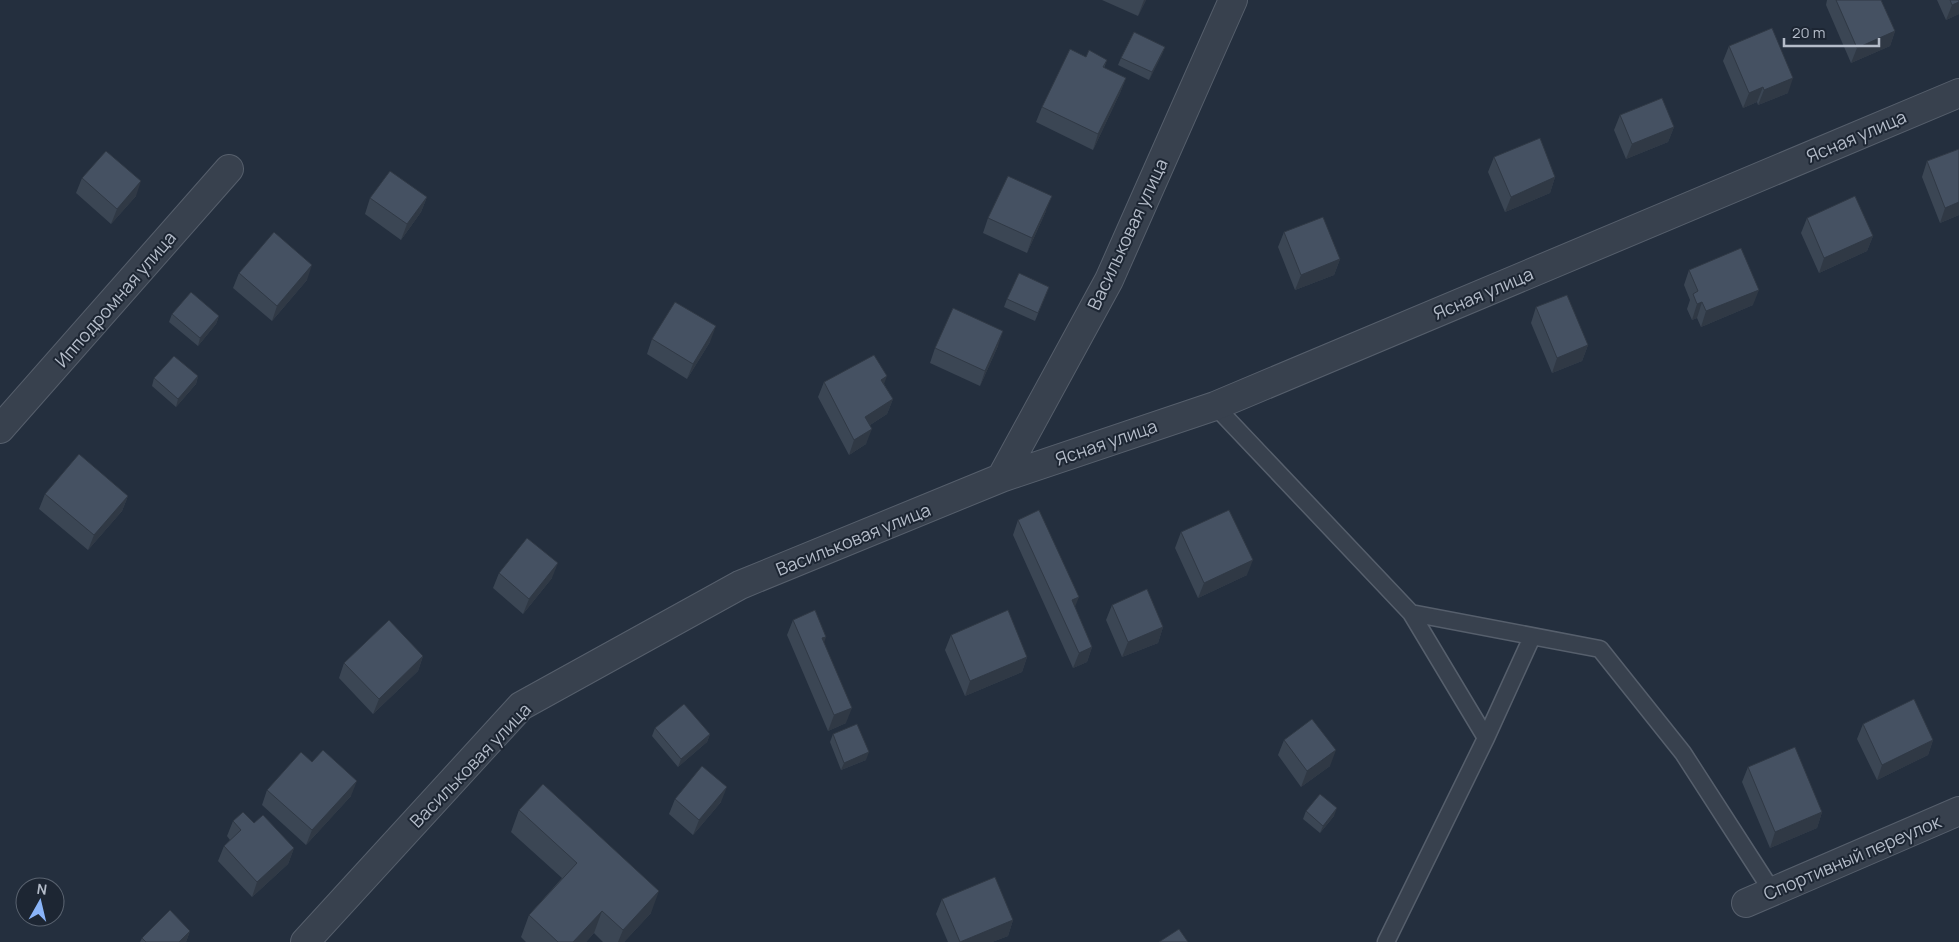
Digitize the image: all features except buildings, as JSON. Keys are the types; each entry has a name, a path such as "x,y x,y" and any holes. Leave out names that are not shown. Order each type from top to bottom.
{"street":[{"name":"Васильковая улица","path":"305,942 521,706 740,585 1001,478 1109,280 1233,0"},
{"name":"Ясная улица","path":"1001,478 1215,406 1959,93"},
{"name":"Ипподромная улица","path":"0,429 229,169"},
{"name":"Спортивный переулок","path":"1746,903 1959,811"}],"lane":[{"path":"1215,406 1411,613 1486,738"},
{"path":"1411,613 1600,650 1682,753 1772,891"},
{"path":"1386,942 1486,738 1532,637"}]}
